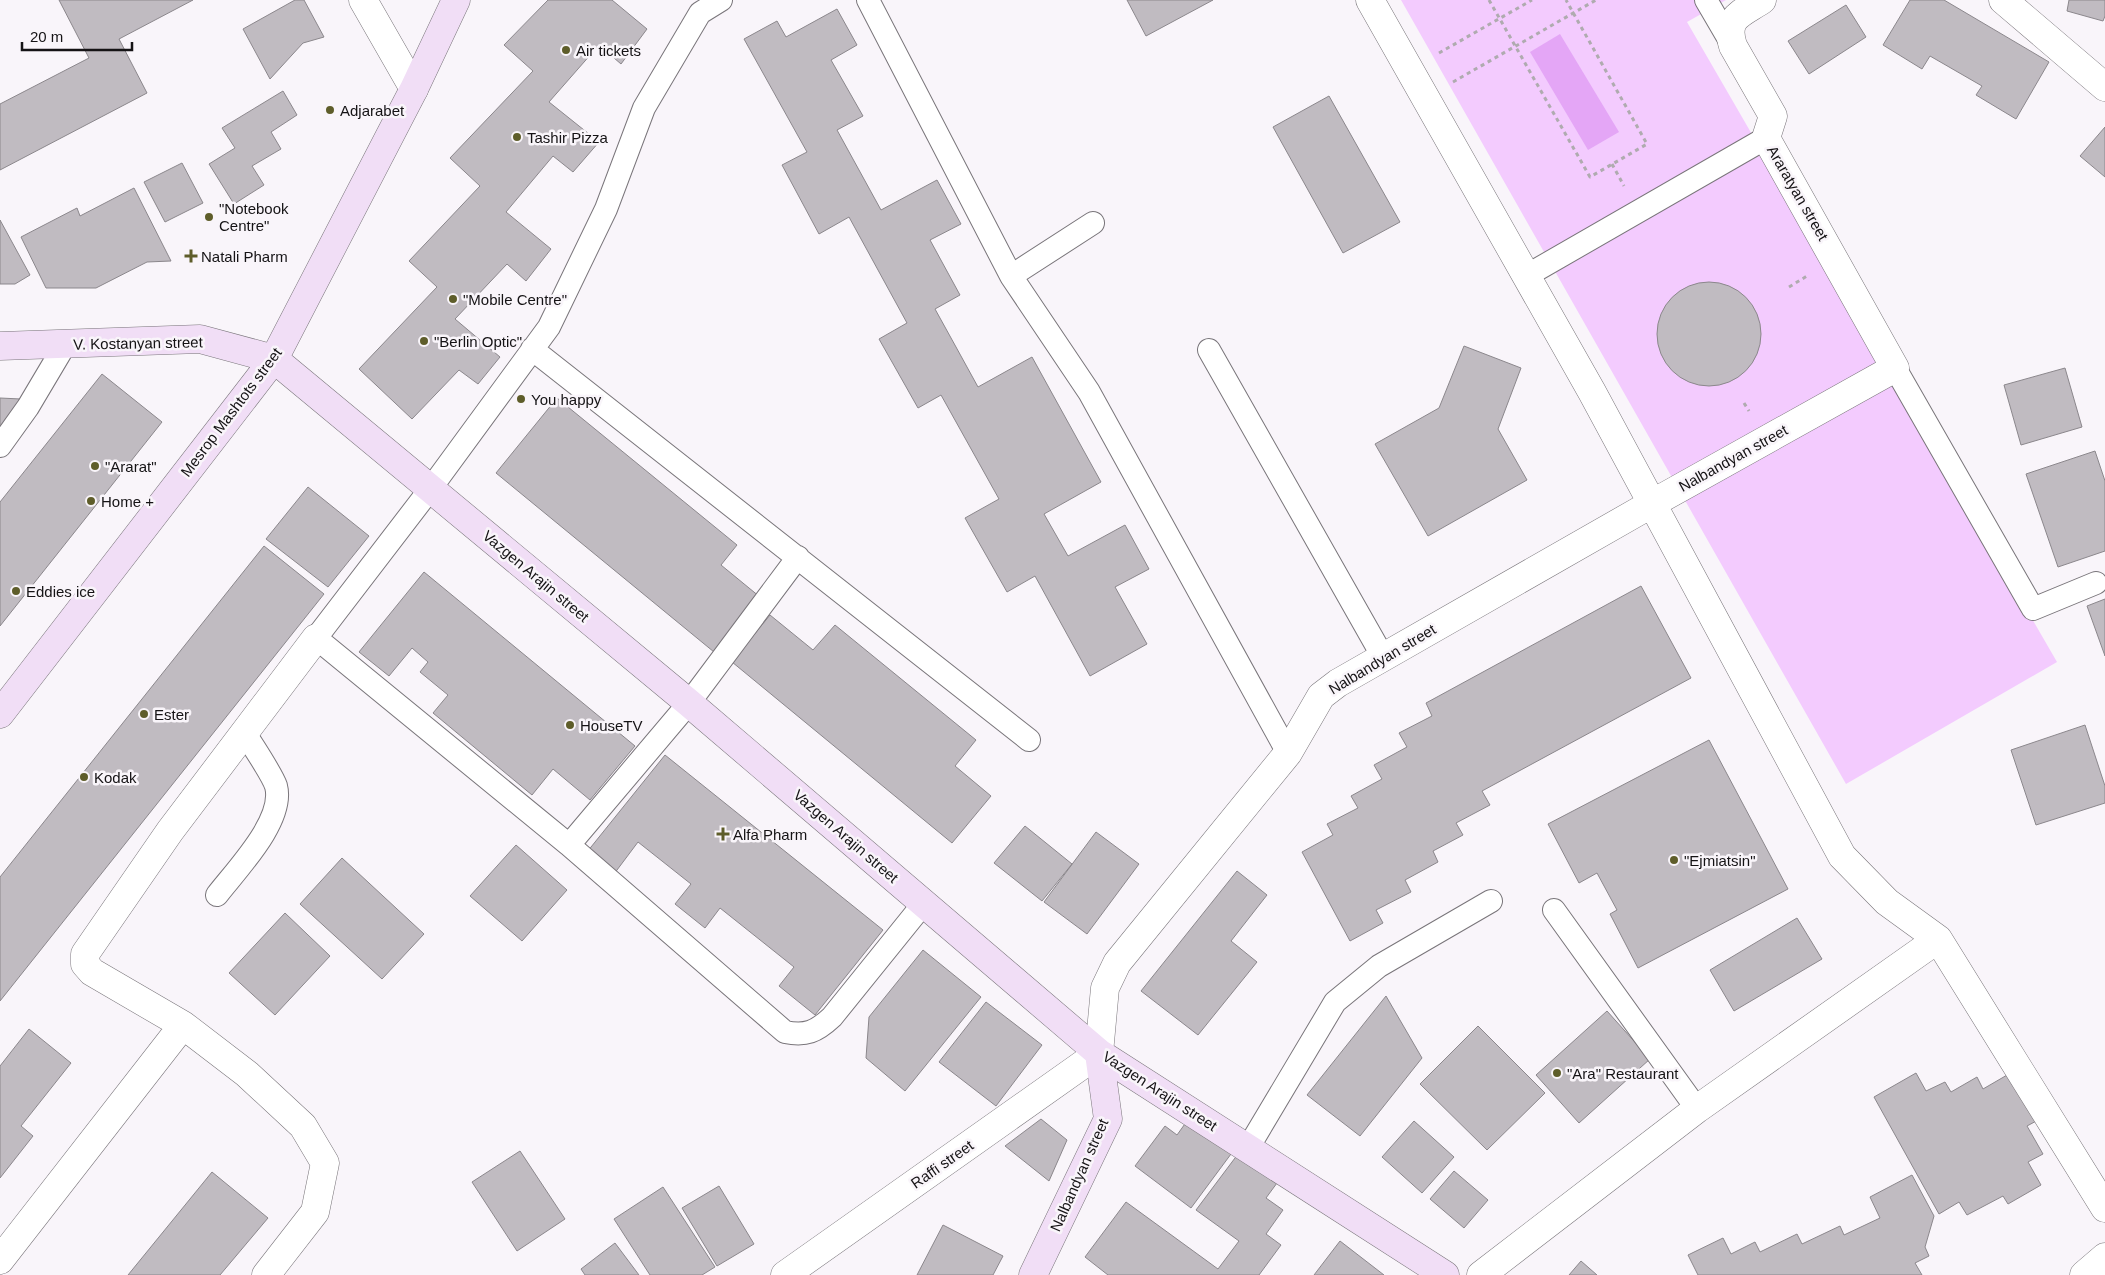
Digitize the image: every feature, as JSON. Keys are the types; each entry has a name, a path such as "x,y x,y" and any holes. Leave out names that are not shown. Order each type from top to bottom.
{"street":[{"path":"363,0 414,89"},
{"name":"Mesrop Mashtots street","path":"0,714 274,359 414,89 456,0"},
{"path":"1370,0 1653,503 1842,856 1887,902 1938,939 2105,1208"},
{"name":"Araratyan street","path":"1762,0 1736,16 1730,24 1729,34 1734,49 1773,116 1766,138 1895,368"},
{"path":"2003,0 2105,86"},
{"name":"V. Kostanyan street","path":"0,346 200,339 274,359"},
{"name":"Vazgen Arajin street","path":"274,359 689,703 1099,1053 1445,1275"},
{"name":"Nalbandyan street","path":"1033,1275 1108,1119 1099,1053 1105,988 1117,964 1288,753 1321,696 1338,682 1895,368"},
{"path":"266,1275 315,1212 325,1163 303,1126 247,1074 183,1025 92,972 85,964 85,954 170,830 316,638"},
{"path":"1481,1275 1697,1109 1938,939"},
{"path":"0,1260 183,1025"},
{"name":"Raffi street","path":"785,1275 1099,1053"},
{"path":"2084,1275 2105,1257"}],"lane":[{"path":"721,0 700,12 644,108 606,209 549,327 431,488 316,638 569,845 785,1032 800,1035 820,1028 832,1017 924,903"},
{"path":"868,0 1011,276 1089,392 1288,753"},
{"path":"1706,0 1734,49"},
{"path":"1526,276 1766,138"},
{"path":"1011,276 1093,223"},
{"path":"0,446 28,407 66,343"},
{"path":"532,349 1028,740"},
{"path":"1209,350 1383,657"},
{"path":"1895,368 2033,609 2096,583"},
{"path":"569,845 689,703 798,557"},
{"path":"217,895 268,830 276,810 276,786 245,733"},
{"path":"1248,1148 1335,1002 1379,966 1491,902"},
{"path":"1554,910 1697,1109"}],"path":[{"path":"1489,0 1590,177 1647,144 1566,0"},
{"path":"1410,69 1532,0"},
{"path":"1426,97 1596,0"}],"shaded area":[{"path":"1401,0 1726,0 1687,22 2057,662 1846,784"},
{"path":"1560,34 1619,132 1588,150 1530,52"}],"building":[{"path":"59,0 193,0 119,39 147,93 0,170 0,104 89,58"},
{"path":"295,0 304,0 324,37 303,43 270,79 243,29"},
{"path":"548,0 612,0 647,29 621,64 599,45 549,102 599,142 573,172 553,156 506,212 551,249 526,281 507,264 455,319 500,357 478,384 459,370 412,419 359,369 437,287 409,261 480,186 450,158 533,71 504,45"},
{"path":"1127,0 1213,0 1146,36"},
{"path":"1910,0 1944,0 2049,62 2016,119 1976,95 1982,86 1930,56 1922,69 1883,45"},
{"path":"2069,0 2105,0 2105,16 2103,21 2067,11"},
{"path":"1846,5 1866,37 1809,74 1788,41"},
{"path":"837,9 857,45 831,60 863,116 837,130 881,210 937,180 961,224 930,240 960,295 935,309 978,387 1032,357 1101,482 1044,514 1068,556 1125,525 1149,569 1115,587 1147,644 1090,676 1035,576 1007,592 965,518 999,499 941,395 918,408 879,339 907,323 849,217 819,234 782,165 807,152 744,39 777,21 786,37"},
{"path":"283,91 297,115 271,132 281,149 252,166 264,185 234,204 209,164 235,148 222,128"},
{"path":"1329,96 1400,222 1343,253 1273,127"},
{"path":"2105,127 2105,177 2080,156"},
{"path":"182,163 203,203 165,222 144,182"},
{"path":"134,188 171,261 147,262 96,288 46,288 21,237 77,208 80,216"},
{"path":"0,220 30,275 15,284 0,284"},
{"path":"1709,282 1729,286 1738,290 1746,297 1753,305 1757,314 1761,334 1757,354 1753,363 1746,371 1738,378 1729,382 1709,386 1689,382 1680,378 1672,371 1665,363 1661,354 1657,334 1661,314 1665,305 1672,297 1680,290 1689,286"},
{"path":"1464,346 1521,368 1498,429 1527,480 1428,536 1375,444 1439,408"},
{"path":"2065,368 2082,427 2021,445 2004,385"},
{"path":"102,374 162,422 0,626 0,502"},
{"path":"0,398 21,399 0,432"},
{"path":"557,398 737,545 721,565 760,597 714,652 496,473"},
{"path":"2095,451 2105,481 2105,551 2058,567 2026,474"},
{"path":"308,487 369,536 328,587 266,539"},
{"path":"264,546 324,594 0,1001 0,877"},
{"path":"424,572 635,746 590,800 553,769 532,795 433,713 448,695 420,672 428,662 412,648 389,676 359,652"},
{"path":"1641,586 1691,678 1482,791 1490,805 1456,823 1463,835 1433,851 1438,862 1405,880 1411,892 1376,910 1383,923 1350,941 1302,852 1333,835 1327,824 1358,808 1351,796 1382,779 1374,765 1407,747 1399,733 1432,716 1426,703"},
{"path":"2105,599 2105,656 2087,606"},
{"path":"770,615 813,650 835,625 976,740 955,766 991,796 952,843 732,662"},
{"path":"2085,725 2105,786 2105,803 2036,825 2011,750"},
{"path":"1709,740 1788,889 1638,968 1610,914 1617,910 1597,873 1579,883 1548,824"},
{"path":"665,755 883,930 815,1015 779,986 794,967 720,908 705,928 675,904 691,884 638,842 614,874 587,852"},
{"path":"1025,826 1072,864 1042,901 994,863"},
{"path":"1096,832 1139,864 1087,934 1044,902"},
{"path":"516,845 567,890 522,941 470,896"},
{"path":"342,858 424,934 382,979 300,904"},
{"path":"1237,871 1267,895 1231,941 1257,962 1198,1035 1141,991"},
{"path":"285,913 330,956 275,1015 229,973"},
{"path":"1797,918 1822,959 1734,1011 1710,970"},
{"path":"923,950 981,997 905,1091 866,1058 869,1017"},
{"path":"1386,996 1422,1058 1360,1136 1307,1095"},
{"path":"986,1002 1042,1045 996,1106 939,1062"},
{"path":"1607,1011 1650,1059 1579,1123 1536,1075"},
{"path":"1478,1026 1545,1093 1487,1150 1420,1084"},
{"path":"29,1029 71,1063 21,1126 33,1136 0,1178 0,1066"},
{"path":"2014,1071 2040,1119 2027,1126 2043,1154 2028,1162 2041,1185 2008,1204 2003,1196 1967,1215 1959,1202 1939,1214 1874,1097 1916,1073 1926,1091 1945,1082 1951,1092 1977,1077 1983,1089"},
{"path":"1041,1119 1067,1140 1049,1181 1005,1146"},
{"path":"1187,1121 1231,1154 1191,1208 1135,1166 1165,1126 1177,1135"},
{"path":"1414,1121 1454,1157 1422,1193 1382,1157"},
{"path":"520,1151 565,1219 517,1251 472,1182"},
{"path":"1238,1154 1277,1183 1266,1198 1283,1210 1266,1234 1281,1245 1259,1275 1108,1275 1085,1257 1126,1202 1218,1269 1239,1241 1196,1210"},
{"path":"1454,1171 1488,1200 1464,1228 1430,1199"},
{"path":"212,1172 268,1218 220,1275 128,1275"},
{"path":"1912,1175 1934,1216 1925,1247 1929,1256 1915,1263 1922,1275 1698,1275 1688,1255 1723,1238 1731,1254 1755,1242 1760,1252 1797,1234 1802,1244 1840,1226 1844,1235 1880,1218 1870,1197"},
{"path":"719,1186 754,1244 717,1266 682,1208"},
{"path":"663,1187 715,1267 702,1275 650,1275 614,1219"},
{"path":"943,1225 1003,1256 993,1275 917,1275"},
{"path":"1340,1241 1384,1275 1314,1275"},
{"path":"615,1243 639,1275 585,1275 581,1269"},
{"path":"1581,1261 1597,1275 1569,1275"}],"place":[{"name":"Air tickets","path":"566,50"},
{"name":"Adjarabet","path":"330,110"},
{"name":"Tashir Pizza","path":"517,137"},
{"name":"\"Notebook Centre\"","path":"209,217"},
{"name":"Natali Pharm","path":"191,256"},
{"name":"\"Mobile Centre\"","path":"453,299"},
{"name":"\"Berlin Optic\"","path":"424,341"},
{"name":"You happy","path":"521,399"},
{"name":"\"Ararat\"","path":"95,466"},
{"name":"Home +","path":"91,501"},
{"name":"Eddies ice","path":"16,591"},
{"name":"Ester","path":"144,714"},
{"name":"HouseTV","path":"570,725"},
{"name":"Kodak","path":"84,777"},
{"name":"Alfa Pharm","path":"723,834"},
{"name":"\"Ejmiatsin\"","path":"1674,860"},
{"name":"\"Ara\" Restaurant","path":"1557,1073"}]}
